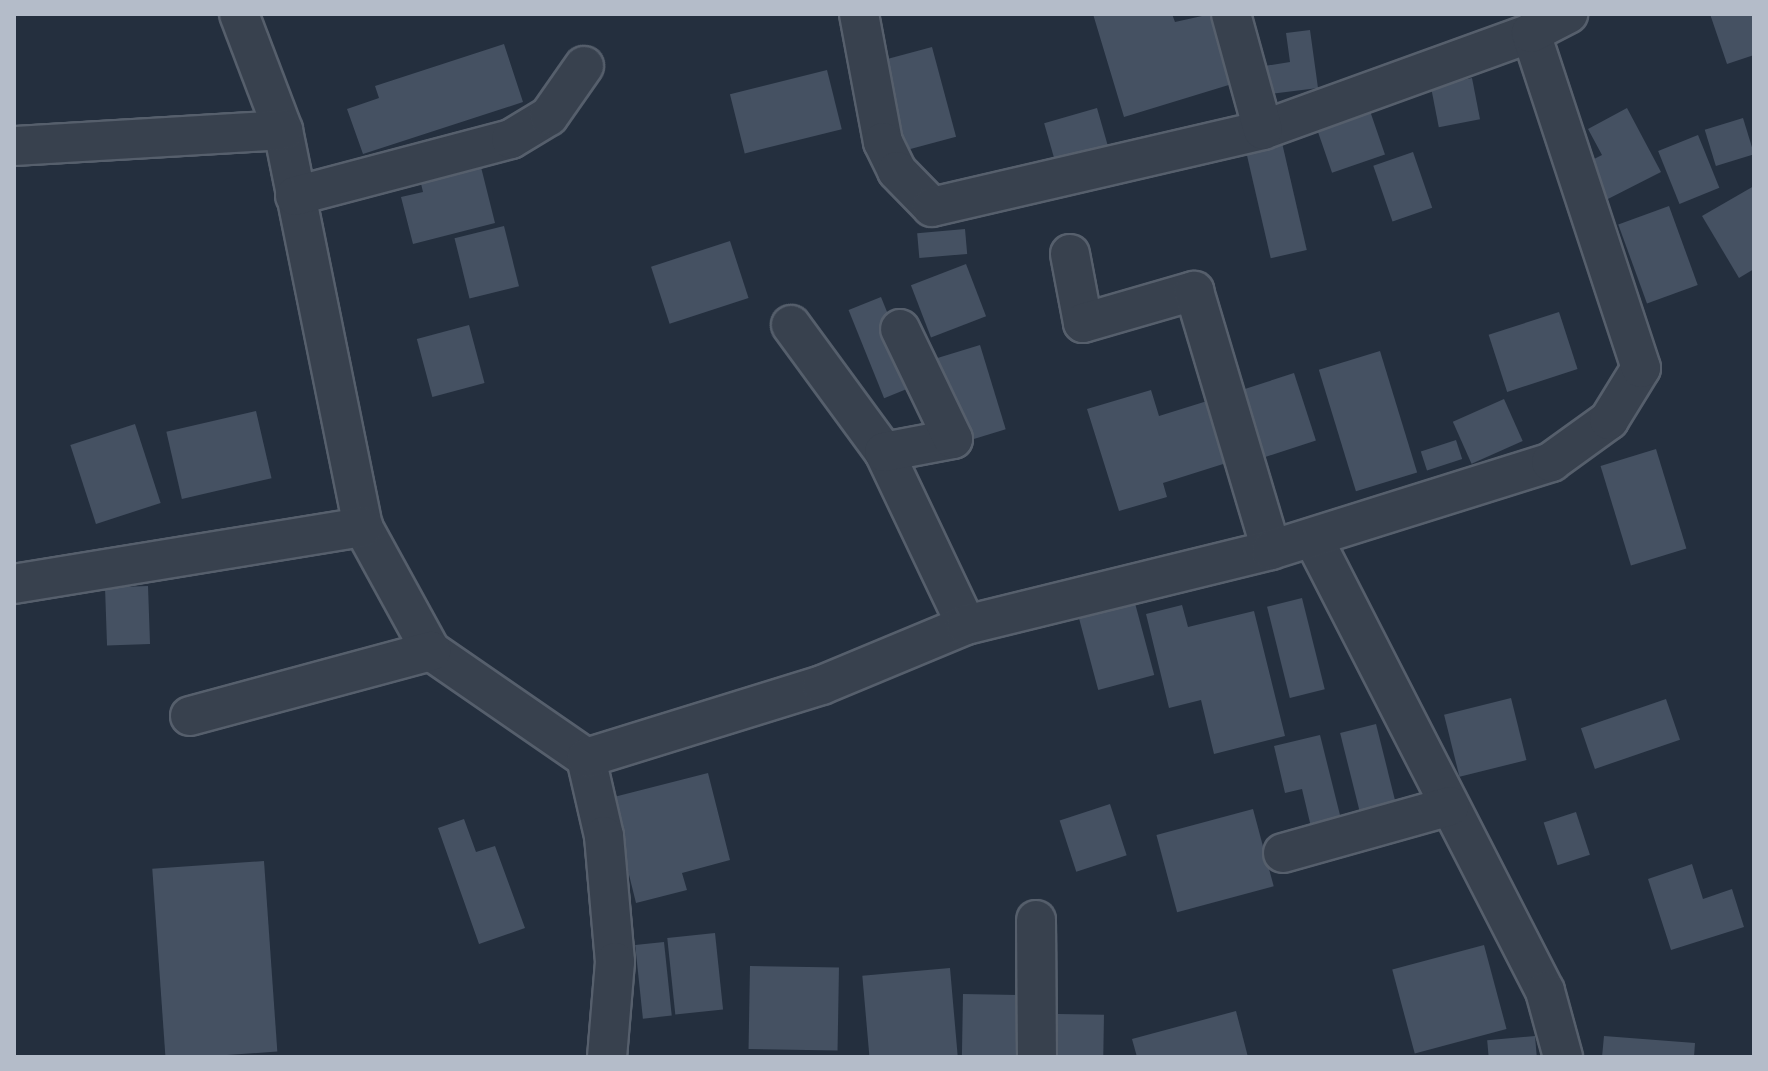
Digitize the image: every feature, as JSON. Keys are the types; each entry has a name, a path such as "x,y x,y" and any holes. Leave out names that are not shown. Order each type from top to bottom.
{"street":[{"path":"239,14 283,130 363,527 431,651 586,758 604,836 615,962 607,1057"},
{"path":"859,14 883,142 897,171 932,207 1263,130 1531,33 1568,14"},
{"path":"1231,14 1263,130"},
{"path":"586,758 822,685 966,625 1271,550 1551,462 1609,420 1641,368 1531,33"},
{"path":"295,196 511,139 549,116 584,66"},
{"path":"14,146 283,130"},
{"path":"1070,254 1083,323 1194,291 1271,550"},
{"path":"791,325 884,452 966,625"},
{"path":"884,452 953,439 900,329"},
{"path":"14,584 363,527"},
{"path":"1313,538 1545,991 1563,1057"},
{"path":"190,716 431,651"},
{"path":"1283,853 1450,806"},
{"path":"1036,920 1037,1057"}],"building":[{"path":"1093,14 1172,14 1175,22 1211,14 1232,84 1124,117"},
{"path":"1710,14 1754,14 1754,55 1727,64"},
{"path":"1310,30 1318,88 1262,95 1258,67 1290,62 1286,33"},
{"path":"504,44 523,102 363,154 347,109 379,98 375,86"},
{"path":"932,47 956,137 904,151 880,61"},
{"path":"827,70 842,129 745,153 730,94"},
{"path":"1472,78 1480,119 1439,127 1431,86"},
{"path":"1097,108 1111,158 1058,173 1044,123"},
{"path":"1627,108 1661,172 1602,202 1582,165 1602,155 1588,129"},
{"path":"1370,111 1385,154 1332,173 1317,129"},
{"path":"1743,118 1754,154 1716,166 1705,130"},
{"path":"1280,134 1307,250 1271,258 1244,142"},
{"path":"1698,135 1719,188 1679,204 1658,151"},
{"path":"1413,152 1432,208 1392,221 1373,166"},
{"path":"478,155 495,223 413,244 401,197 423,192 418,171"},
{"path":"1754,186 1754,269 1739,278 1702,216"},
{"path":"1669,206 1698,285 1647,303 1618,224"},
{"path":"504,226 519,286 470,298 455,238"},
{"path":"965,229 967,254 919,258 917,233"},
{"path":"730,241 749,298 670,324 651,267"},
{"path":"966,264 986,316 931,337 911,285"},
{"path":"881,297 917,385 884,398 849,310"},
{"path":"1559,312 1578,369 1507,392 1489,335"},
{"path":"469,325 485,383 432,397 417,339"},
{"path":"980,345 1006,429 955,445 929,360"},
{"path":"1380,351 1417,472 1356,491 1319,370"},
{"path":"1294,373 1316,441 1260,459 1238,391"},
{"path":"1151,390 1159,416 1220,397 1239,459 1163,483 1167,497 1119,511 1087,409"},
{"path":"1504,399 1523,441 1472,464 1453,422"},
{"path":"256,411 272,478 182,499 166,432"},
{"path":"135,424 161,503 96,524 70,445"},
{"path":"1456,440 1462,459 1427,470 1421,451"},
{"path":"1656,449 1686,548 1631,565 1601,466"},
{"path":"148,586 150,644 107,645 105,588"},
{"path":"1132,592 1154,675 1098,690 1076,607"},
{"path":"1302,598 1325,689 1290,698 1267,607"},
{"path":"1182,605 1188,627 1254,611 1285,736 1214,754 1201,700 1169,708 1146,614"},
{"path":"1511,698 1526,760 1460,777 1444,715"},
{"path":"1666,699 1680,740 1595,769 1581,728"},
{"path":"1376,724 1396,803 1360,812 1340,733"},
{"path":"1320,735 1341,819 1311,827 1302,789 1285,793 1274,746"},
{"path":"708,773 730,860 682,873 687,890 636,903 610,798"},
{"path":"1110,804 1127,855 1076,872 1060,820"},
{"path":"1253,809 1274,886 1177,912 1156,835"},
{"path":"1576,812 1590,855 1558,865 1544,823"},
{"path":"464,819 476,852 495,846 525,928 479,944 438,828"},
{"path":"264,861 277,1052 165,1057 152,869"},
{"path":"1692,864 1703,899 1732,889 1744,927 1671,950 1648,879"},
{"path":"715,933 723,1010 675,1015 667,938"},
{"path":"664,942 672,1016 643,1019 635,945"},
{"path":"1484,945 1507,1029 1415,1054 1392,970"},
{"path":"750,966 839,968 838,1051 749,1049"},
{"path":"950,968 958,1057 869,1057 862,976"},
{"path":"963,994 1021,995 1020,1057 962,1057"},
{"path":"1236,1011 1248,1057 1137,1057 1132,1039"},
{"path":"1058,1014 1104,1015 1103,1057 1057,1057"},
{"path":"1535,1036 1537,1057 1489,1057 1487,1040"},
{"path":"1604,1036 1695,1043 1694,1057 1602,1057"}]}
